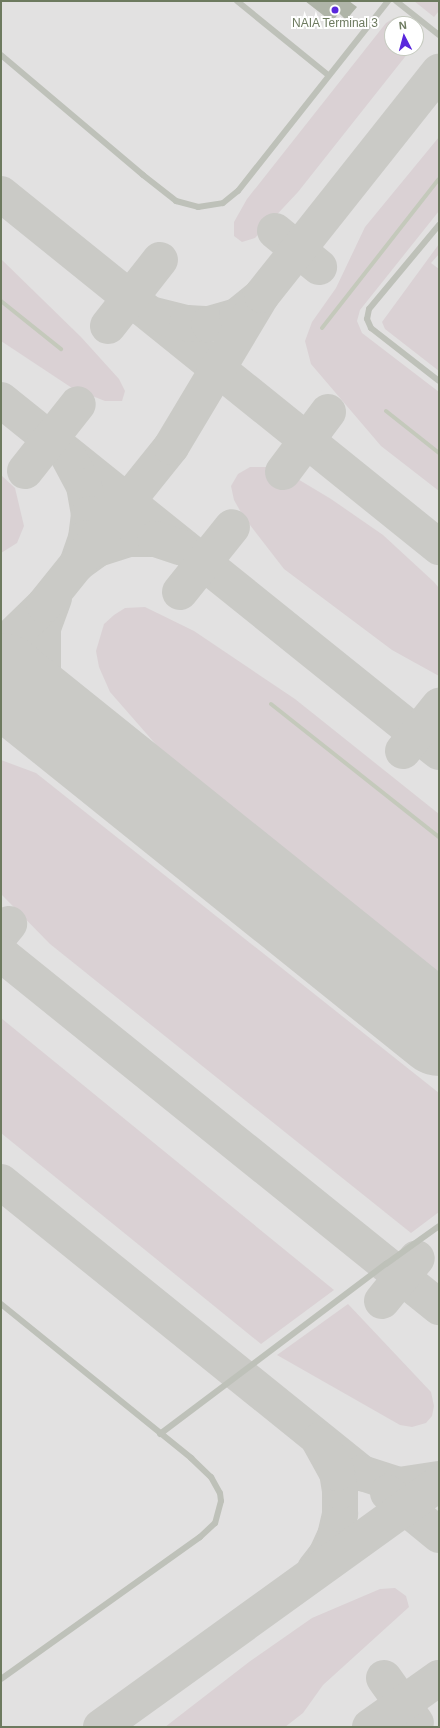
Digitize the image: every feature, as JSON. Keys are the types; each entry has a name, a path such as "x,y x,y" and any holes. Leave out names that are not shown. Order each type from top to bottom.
{"lane":[{"path":"237,1 328,75"},
{"path":"1,55 176,201 198,207 223,203 238,191 328,75 388,1"},
{"path":"396,1 439,35"},
{"path":"439,225 369,309 366,319 371,328 439,381"},
{"path":"160,1434 386,1264 439,1226"},
{"path":"1,1304 196,1462 216,1484 220,1493 221,1508 215,1523 200,1537 1,1679"}],"shaded area":[{"path":"1,1 439,1 439,1727 1,1727"},
{"path":"414,1 439,1 439,11 434,17"},
{"path":"384,26 384,56 406,56 298,192 255,238 242,242 234,236 234,222 247,199"},
{"path":"439,137 439,211 360,310 357,321 362,333 439,392 439,491 381,446 311,364 305,341 312,322 336,288 365,227"},
{"path":"439,244 439,254 431,263 439,269 439,371 385,329 382,322"},
{"path":"1,259 81,337 119,379 125,391 122,401 105,401 72,388 1,341"},
{"path":"250,467 266,467 286,472 331,499 383,535 434,582 439,588 439,676 392,650 284,569 243,516 234,500 231,486 238,474"},
{"path":"1,475 15,488 24,526 17,543 1,553"},
{"path":"145,607 194,631 295,699 439,814 439,973 166,756 110,692 99,667 96,651 104,624 125,608"},
{"path":"1,760 36,773 439,1093 439,1212 411,1233 50,944 1,894"},
{"path":"1,1018 334,1290 261,1344 1,1133"},
{"path":"348,1304 431,1392 434,1406 432,1416 426,1423 412,1427 400,1425 277,1355"},
{"path":"395,1588 406,1596 409,1607 323,1685 303,1713 285,1727 165,1727 249,1662 312,1618 380,1589"}],"building":[{"name":"NAIA Terminal 3","path":"305,1 349,1 357,7 346,20 339,13 332,22"}],"waterway":[{"path":"322,328 439,179"},
{"path":"1,301 61,349"},
{"path":"386,411 439,453"},
{"path":"271,704 439,837"}],"taxiway":[{"path":"1,647 44,605 171,447 262,295 439,72"},
{"path":"1,194 439,547"},
{"path":"275,231 319,267"},
{"path":"108,326 160,260"},
{"path":"154,315 187,323 209,324 237,316 258,299"},
{"path":"1,400 439,752"},
{"path":"25,471 78,404"},
{"path":"283,472 328,412"},
{"path":"68,456 84,486 89,514 86,538 77,564 98,549 128,539 155,539 180,547"},
{"path":"180,592 232,527"},
{"path":"54,598 43,628 43,678 58,716 77,740"},
{"path":"1,698 18,701 44,713"},
{"path":"403,751 439,706"},
{"path":"1,934 9,924"},
{"path":"1,954 439,1307"},
{"path":"1,1182 362,1473 399,1485 439,1479"},
{"path":"382,1301 417,1258"},
{"path":"315,1569 326,1555 335,1536 340,1514 340,1491 337,1473 319,1441"},
{"path":"101,1727 439,1483"},
{"path":"388,1493 439,1535"},
{"path":"384,1678 416,1723"},
{"path":"370,1727 439,1678"}],"runway":[{"path":"1,678 439,1030"}],"place":[{"name":"NAIA Terminal 3","path":"335,10"}]}
